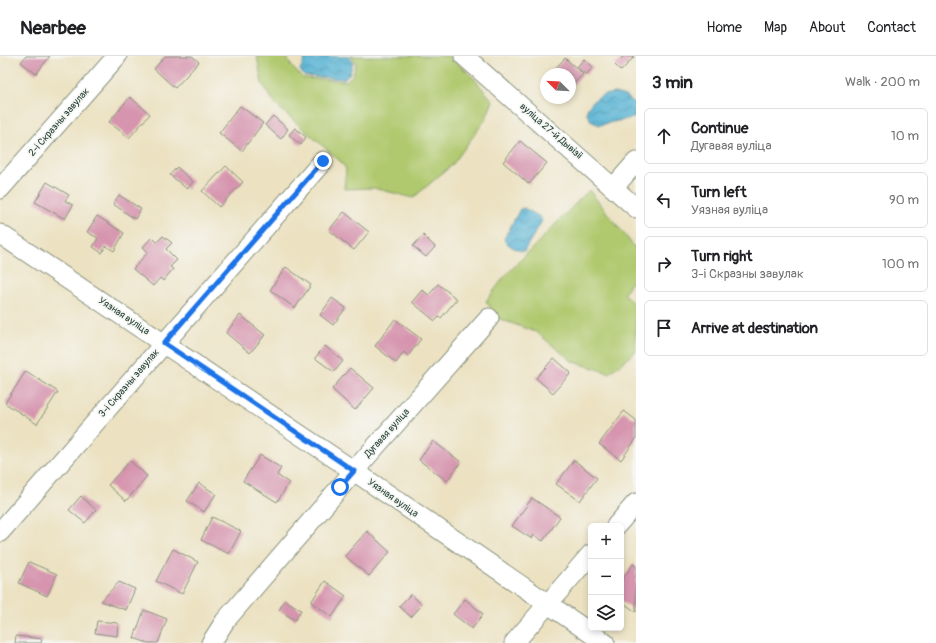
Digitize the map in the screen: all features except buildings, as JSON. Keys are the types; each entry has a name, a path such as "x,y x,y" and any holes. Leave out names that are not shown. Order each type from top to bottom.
{"street":[{"name":"2-і Скразны завулак","path":"0,189 117,56"},
{"name":"вуліца 27-й Дывізіі","path":"464,56 636,208"},
{"name":"3-і Скразны завулак","path":"0,532 323,161"},
{"path":"614,187 636,162"},
{"name":"Уязная вуліца","path":"0,234 354,471 605,643"},
{"name":"Дугавая вуліца","path":"211,643 225,622 354,471 489,318"},
{"path":"619,523 636,503"},
{"path":"514,643 588,557"}],"green space":[{"path":"257,56 286,56 292,67 303,78 346,81 353,75 356,63 351,56 448,56 470,74 493,101 485,120 453,164 413,198 374,188 344,189 346,169 341,162 275,104 262,83"},
{"path":"589,190 636,249 636,274 624,294 636,306 636,351 609,373 572,361 536,332 497,318 486,301 505,276"}],"water":[{"path":"306,56 349,57 353,62 350,73 345,79 304,76 300,70"},
{"path":"615,93 625,96 636,104 636,117 600,125 592,122 587,115 587,109 593,101 603,95"},
{"path":"524,208 540,217 542,221 524,251 512,247 504,239 520,209"}],"route":[{"path":"323,161 164,343 354,471 340,487"}]}
